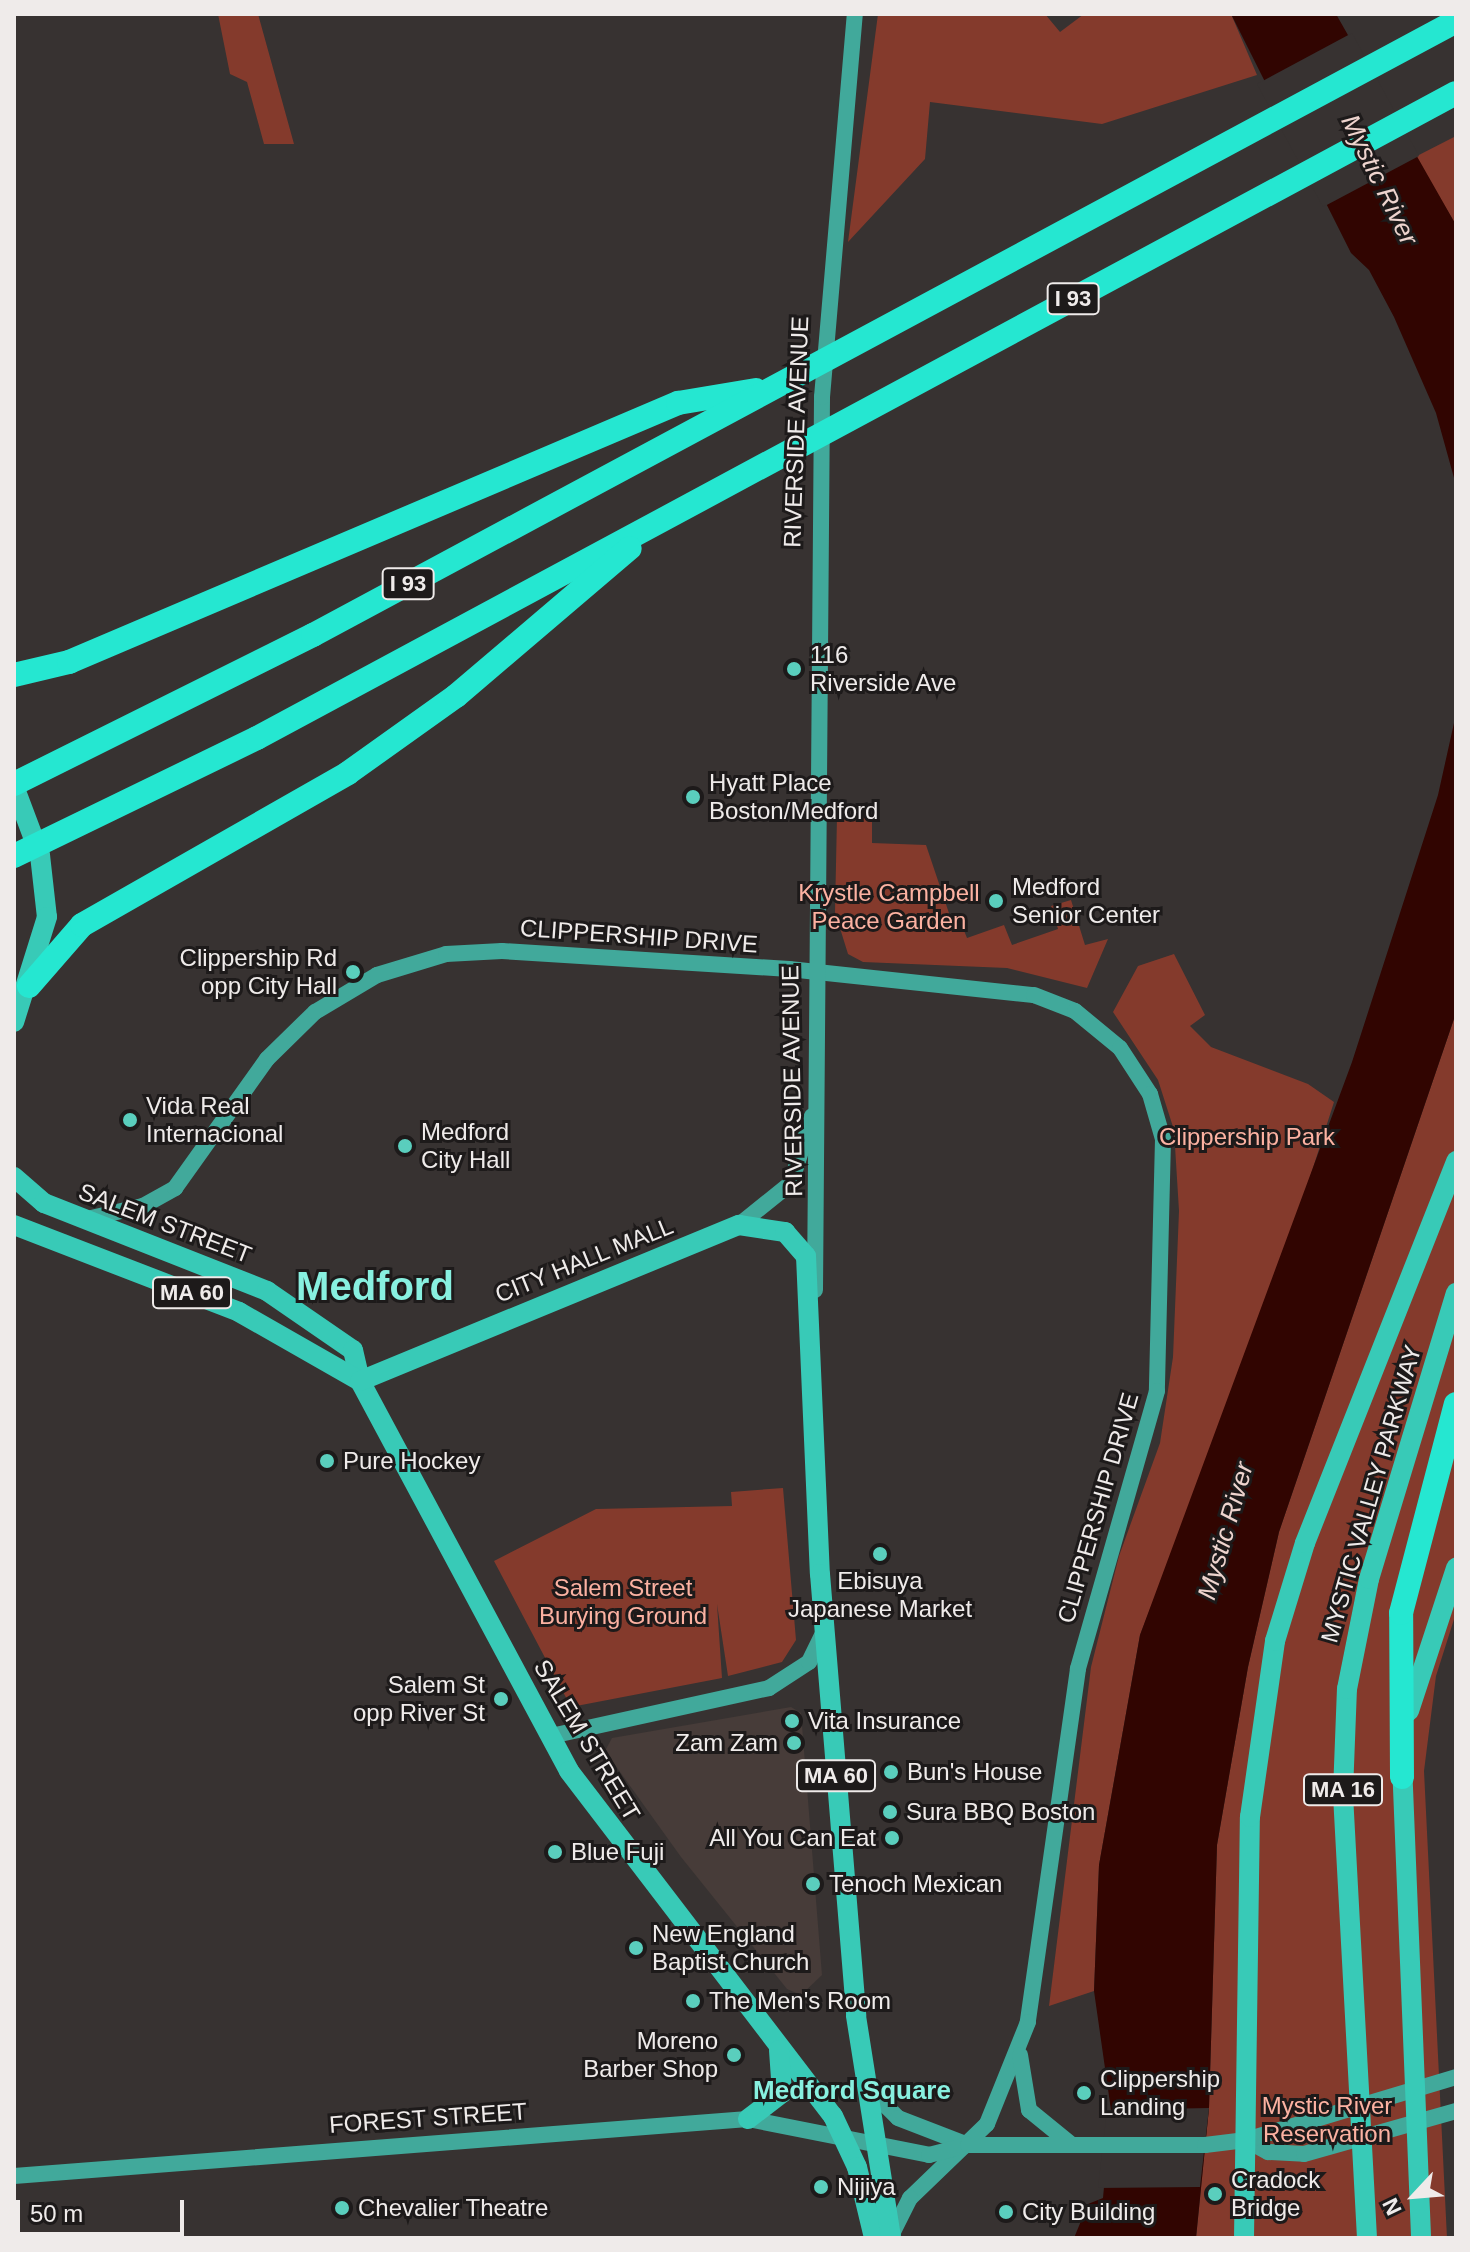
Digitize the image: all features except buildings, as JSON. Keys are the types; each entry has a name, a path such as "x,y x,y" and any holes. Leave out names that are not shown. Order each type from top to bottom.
{"highway":[{"name":"I 93","path":"14,785 77,755 738,400 776,386 1447,26"},
{"name":"I 93","path":"14,856 101,816 662,520 1456,93"},
{"path":"14,675 82,656 678,403 738,400"},
{"path":"29,986 64,940 118,900 253,833 420,722 662,520"},
{"path":"1402,1777 1401,1613 1456,1404"}],"main road":[{"name":"RIVERSIDE AVENUE","path":"855,14 822,397 813,1106 820,1171 814,1304 825,1627 866,2085 879,2144"},
{"path":"14,785 40,855 47,917 29,986 14,1022"},
{"name":"CLIPPERSHIP DRIVE","path":"85,1220 143,1206 175,1188 296,1029 345,991 406,964 502,951 814,972 1062,1004 1120,1048 1150,1094 1163,1139 1157,1391 1078,1669 1043,1958 1022,2040 992,2114 968,2145 910,2198 891,2238"},
{"name":"CITY HALL MALL","path":"360,1381 739,1225 770,1205 800,1168 813,1106"},
{"path":"1244,2238 1250,1827 1275,1641 1305,1543 1456,1161"},
{"name":"SALEM STREET","path":"14,1177 34,1198 281,1299 353,1350 360,1381 595,1812 775,2039 844,2135"},
{"name":"MA 60","path":"14,1225 239,1312 360,1381"},
{"name":"MA 60","path":"739,1225 771,1227 798,1243 811,1268 814,1304"},
{"name":"MYSTIC VALLEY PARKWAY","path":"1367,2238 1343,1792 1348,1680 1369,1579 1456,1293"},
{"name":"MA 16","path":"1421,2238 1402,1777 1418,1668 1456,1568"},
{"path":"551,1736 769,1688 809,1662 825,1627"},
{"path":"748,2119 782,2093 775,2039"},
{"path":"1022,2040 1020,2078 1029,2110 1078,2147"},
{"path":"866,2085 898,2118 968,2145 1078,2147 1205,2145 1246,2140 1454,2078"},
{"path":"1246,2140 1268,2152 1304,2154 1456,2111"},
{"name":"FOREST STREET","path":"14,2176 748,2119 844,2135 929,2155 968,2145"},
{"name":"MA 60","path":"844,2135 874,2238"},
{"name":"MA 60","path":"879,2144 891,2238"}],"shaded area":[{"path":"791,1707 801,1713 822,1975 801,1995 787,1989 681,1857 605,1751 612,1738"}],"green space":[{"path":"218,14 258,14 294,144 264,144 247,82 230,74"},
{"path":"878,14 1045,14 1060,32 1084,14 1231,14 1257,75 1102,124 930,102 925,159 848,242"},
{"path":"1456,136 1456,225 1415,157"},
{"name":"Krystle Campbell Peace Garden","path":"837,816 872,818 872,843 926,845 953,925 961,923 967,938 1004,925 1012,945 1058,929 1051,906 1071,900 1085,945 1108,939 1087,988 1007,968 863,962 848,954 835,912"},
{"name":"Clippership Park","path":"1174,954 1205,1015 1190,1026 1211,1047 1308,1084 1334,1102 1276,1284 1140,1635 1099,1865 1094,1991 1049,2006 1091,1667 1119,1556 1160,1443 1173,1357 1179,1211 1174,1130 1158,1080 1113,1012 1138,966"},
{"name":"Mystic River Reservation","path":"1456,1013 1456,1613 1436,1676 1424,1771 1447,2238 1196,2238 1209,2108 1217,1845 1248,1667 1279,1532"},
{"name":"Salem Street Burying Ground","path":"783,1488 796,1640 782,1662 728,1676 717,1604 722,1678 571,1707 494,1561 596,1509 732,1506 731,1492"}],"water":[{"name":"Mystic River","path":"1231,14 1336,14 1456,225 1456,485 1436,413 1394,317 1369,270 1351,253"},
{"name":"Mystic River","path":"1456,714 1456,1013 1279,1532 1248,1667 1217,1845 1209,2108 1196,2238 1074,2238 1088,2204 1103,2198 1111,2110 1094,1991 1099,1865 1140,1635 1352,1062 1438,795"}],"pier":[{"path":"1352,33 1419,156 1323,207 1257,84"},
{"name":"Cradock Bridge","path":"1209,2108 1200,2187 1098,2188 1107,2110"}],"place":[{"name":"116 Riverside Ave","path":"794,669"},
{"name":"Hyatt Place Boston/Medford","path":"693,797"},
{"name":"Medford Senior Center","path":"996,901"},
{"name":"Clippership Rd opp City Hall","path":"353,972"},
{"name":"Vida Real Internacional","path":"130,1120"},
{"name":"Medford City Hall","path":"405,1146"},
{"name":"Pure Hockey","path":"327,1461"},
{"name":"Ebisuya Japanese Market","path":"880,1554"},
{"name":"Salem St opp River St","path":"501,1699"},
{"name":"Vita Insurance","path":"792,1721"},
{"name":"Zam Zam","path":"794,1743"},
{"name":"Bun's House","path":"891,1772"},
{"name":"Sura BBQ Boston","path":"890,1812"},
{"name":"All You Can Eat","path":"892,1838"},
{"name":"Blue Fuji","path":"555,1852"},
{"name":"Tenoch Mexican","path":"813,1884"},
{"name":"New England Baptist Church","path":"636,1948"},
{"name":"The Men's Room","path":"693,2001"},
{"name":"Moreno Barber Shop","path":"734,2055"},
{"name":"Clippership Landing","path":"1084,2093"},
{"name":"Nijiya","path":"821,2187"},
{"name":"Cradock Bridge","path":"1215,2194"},
{"name":"Chevalier Theatre","path":"342,2208"},
{"name":"City Building","path":"1006,2212"}],"district":[{"name":"Medford","path":"375,1286"},
{"name":"Medford Square","path":"852,2091"}]}
